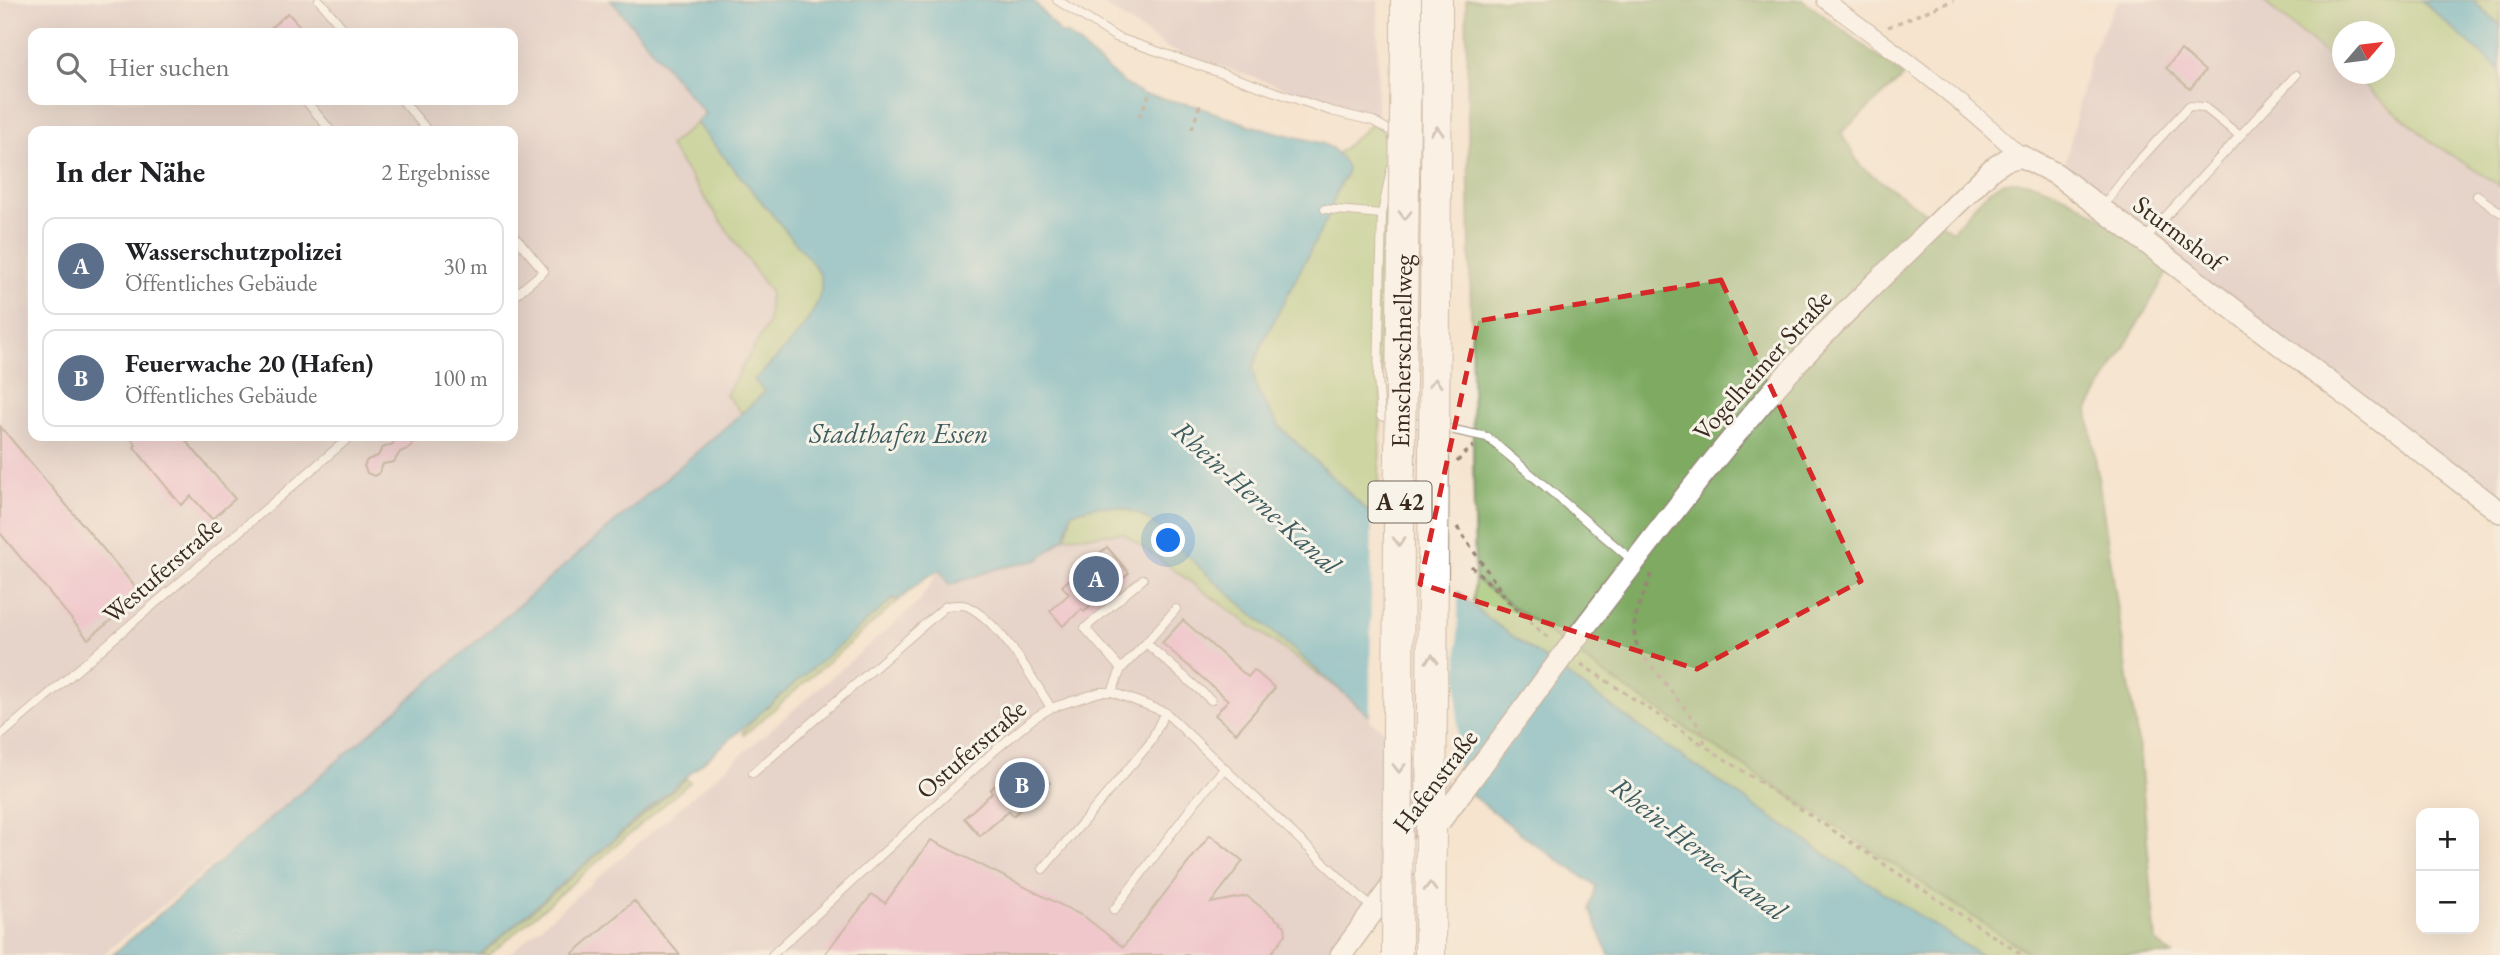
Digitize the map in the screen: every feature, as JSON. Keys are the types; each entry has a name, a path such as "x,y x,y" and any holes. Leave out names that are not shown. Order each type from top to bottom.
{"highway":[{"name":"Emscherschnellweg","path":"1397,955 1406,0"},
{"name":"Emscherschnellweg","path":"1430,955 1437,0"}],"street":[{"name":"Sturmshof","path":"1825,0 1997,132 2021,156 2056,174 2500,512"},
{"name":"Vogelheimer Straße","path":"1574,641 1703,473 1843,314 1992,169 2006,160 2021,156"},
{"name":"Hafenstraße","path":"1341,955 1574,641"}],"lane":[{"path":"319,0 343,28"},
{"path":"1057,0 1116,37 1331,111 1373,121 1394,133 1393,156 1382,214 1378,377 1381,416 1488,437 1635,562"},
{"path":"2143,241 2296,75"},
{"path":"309,105 327,126"},
{"path":"406,105 424,126"},
{"path":"2101,208 2133,167 2189,107 2204,107 2240,136"},
{"path":"2477,197 2500,212"},
{"path":"1325,209 1382,214"},
{"path":"518,239 544,271 518,294"},
{"name":"Westuferstraße","path":"0,736 345,441"},
{"path":"1121,669 1086,628 1143,579"},
{"path":"753,772 946,606 964,605 981,614 1010,646 1051,708"},
{"path":"1176,609 1121,669 1112,692 1165,712 1374,910"},
{"path":"1146,643 1211,700"},
{"name":"Ostuferstraße","path":"772,955 993,752 1034,718 1051,708 1100,692 1112,692"},
{"path":"1043,869 1150,743 1165,712"},
{"path":"1114,910 1224,769"}],"path":[{"path":"1871,34 1954,0"},
{"path":"1139,117 1149,95"},
{"path":"1192,129 1200,101"},
{"path":"1456,464 1462,456 1488,437"},
{"path":"1453,518 1470,548 1511,605"},
{"path":"1649,582 1634,621 1634,640 1641,653 1702,730 1705,746 2022,955"}],"highlighted area":[{"path":"1721,280 1861,581 1697,669 1420,584 1478,321"}],"shaded area":[{"path":"0,0 611,0 706,115 669,146 770,292 768,324 726,395 742,413 311,784 102,955 0,955"},
{"path":"1096,0 1378,0 1377,119 1169,49"},
{"path":"2118,0 2262,0 2332,59 2332,84 2362,84 2434,144 2500,186 2500,506 2062,176 2091,54"},
{"path":"1123,532 1340,690 1460,785 1332,955 508,955 919,602 940,569 949,585 999,568 1038,560 1065,537"}],"green space":[{"path":"1466,0 1803,0 1904,76 1841,133 1861,167 1952,231 1997,185 2015,181 2037,185 2086,208 2170,268 2088,410 2140,757 2156,942 2173,955 2032,955 1613,680 1475,579"},
{"path":"2262,0 2421,0 2500,71 2500,186 2434,144 2362,84 2395,84 2395,21 2332,21 2332,59"},
{"path":"2472,0 2500,0 2500,25"},
{"path":"1377,119 1388,142 1378,521 1280,427 1262,401 1253,377 1253,367 1265,338 1329,214 1337,190 1346,175 1342,159 1337,154"},
{"path":"696,123 820,275 821,288 810,317 788,346 755,380 765,392 742,413 726,395 768,324 770,292 669,146"},
{"path":"1096,506 1118,507 1140,514 1160,529 1209,576 1340,690 1123,533 1066,537 1072,512"},
{"path":"1475,579 1613,680 2032,955 1980,955 1846,868 1662,743 1486,617 1473,604"},
{"path":"894,598 898,601 744,735 743,732 757,716"},
{"path":"686,779 690,782 489,955 481,955"}],"water":[{"path":"611,0 1033,0 1061,34 1067,34 1122,82 1142,94 1196,106 1252,126 1332,148 1347,167 1346,175 1337,190 1329,215 1265,338 1253,367 1256,389 1280,427 1378,521 1486,617 1662,743 1980,955 1609,955 1590,909 1596,886 1532,842 1364,711 1209,576 1160,529 1140,514 1118,507 1096,506 1072,512 1065,537 1038,560 999,568 949,585 940,570 926,577 899,600 894,598 479,955 112,955 765,392 754,380 810,317 821,288 817,269 696,123 705,114"},
{"path":"2421,0 2472,0 2500,25 2500,71"}],"pier":[{"path":"1372,511 1458,586 1457,788 1370,720"}],"building":[{"path":"288,13 302,28 271,28"},
{"path":"2181,50 2205,71 2190,89 2166,68"},
{"path":"0,426 142,595 88,639 0,533"},
{"path":"133,441 186,441 235,499 212,519 191,496 181,505 134,447 136,445"},
{"path":"394,441 415,441 410,448 400,452 394,462 383,464 379,473 374,476 367,473 364,466 367,460 378,456 382,448 393,444"},
{"path":"1107,547 1129,573 1084,612 1082,609 1063,626 1050,611 1069,594 1062,586"},
{"path":"1183,620 1248,677 1254,670 1275,688 1236,733 1215,715 1228,700 1162,643"},
{"path":"1027,757 1050,783 1013,816 1009,811 980,836 964,818"},
{"path":"1210,835 1243,861 1211,903 1247,896 1285,926 1286,934 1270,955 824,955 872,894 885,903 931,840 1085,917 1123,947"},
{"path":"634,901 680,955 571,955"}],"place":[{"name":"Wasserschutzpolizei","path":"1096,579"},
{"name":"Feuerwache 20 (Hafen)","path":"1022,785"}],"water label":[{"name":"Stadthafen Essen","path":"899,433"},
{"name":"Rhein-Herne-Kanal","path":"1257,497"},
{"name":"Rhein-Herne-Kanal","path":"1699,848"}]}
